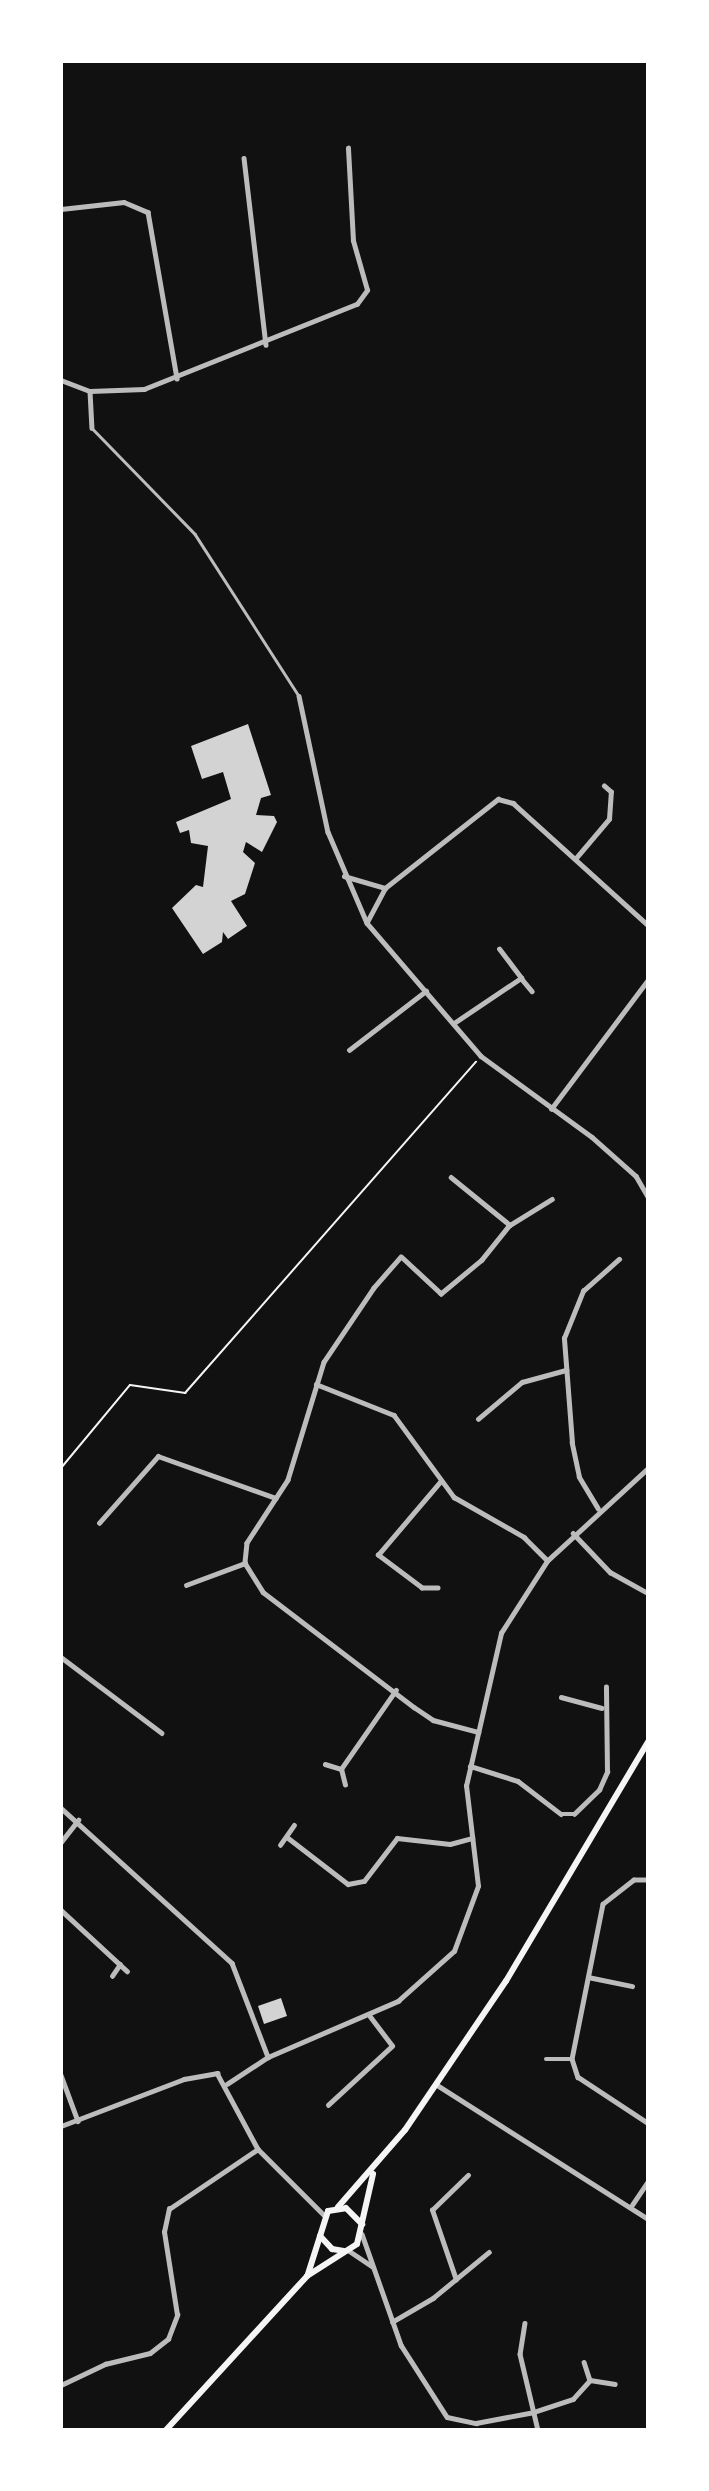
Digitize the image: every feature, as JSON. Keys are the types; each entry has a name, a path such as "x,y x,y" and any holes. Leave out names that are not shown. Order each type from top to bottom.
{"main road":[{"path":"307,2276 324,2215 338,2207 374,2172 437,2085 522,1956 648,1742"},
{"path":"166,2430 307,2276 347,2250 362,2234 374,2172"},
{"path":"338,2207 354,2211 363,2226"},
{"path":"319,2232 331,2249 347,2250"}],"street":[{"path":"61,380 90,391 144,389 266,345 356,304 368,290 353,241 348,148"},
{"path":"244,158 266,345"},
{"path":"61,209 124,202 148,212 177,378"},
{"path":"90,391 92,428"},
{"path":"299,696 343,876 367,923 481,1056 636,1176 648,1197"},
{"path":"576,858 609,819 611,792 604,786"},
{"path":"367,923 385,888 498,799 513,803 648,925"},
{"path":"343,876 385,888"},
{"path":"499,949 532,990"},
{"path":"454,1023 521,978"},
{"path":"551,1109 648,980"},
{"path":"349,1051 426,991"},
{"path":"451,1177 510,1225"},
{"path":"478,1732 433,1720 263,1592 245,1563 247,1543 288,1480 316,1384 335,1340 401,1257 441,1294 482,1260 510,1225 552,1199"},
{"path":"598,1509 579,1477 566,1370 572,1308 619,1259"},
{"path":"478,1419 522,1382 566,1370"},
{"path":"316,1384 394,1415 440,1482 454,1497 524,1537 547,1561"},
{"path":"99,1523 158,1456 276,1498"},
{"path":"227,2084 268,2057 370,2017 417,1989 445,1963 469,1923 478,1886 465,1798 501,1633 547,1561 598,1509 648,1468"},
{"path":"438,1588 422,1588 378,1555 440,1482"},
{"path":"573,1533 610,1572 646,1592"},
{"path":"186,1585 245,1563"},
{"path":"61,1657 162,1733"},
{"path":"470,1766 519,1781 561,1814 574,1814 599,1790 607,1772 611,1752 602,1708 606,1687"},
{"path":"345,1785 341,1769 396,1690"},
{"path":"561,1697 602,1708"},
{"path":"325,1765 341,1769"},
{"path":"61,1808 232,1963 268,2057"},
{"path":"61,1842 78,1821"},
{"path":"280,1845 294,1825"},
{"path":"287,1837 348,1884 364,1881 397,1839 450,1843 472,1838"},
{"path":"648,1880 634,1880 603,1904 572,2059 578,2077 648,2123"},
{"path":"61,1910 127,1971"},
{"path":"112,1976 120,1964"},
{"path":"588,1977 632,1986"},
{"path":"328,2105 392,2046 370,2017"},
{"path":"546,2059 572,2059"},
{"path":"61,2126 206,2072 227,2084 258,2149 324,2215"},
{"path":"61,2075 78,2121"},
{"path":"437,2085 632,2205 648,2219"},
{"path":"61,2385 150,2353 168,2339 177,2315 164,2232 169,2209 258,2149"},
{"path":"456,2280 432,2210 468,2175"},
{"path":"632,2205 648,2180"},
{"path":"362,2234 391,2322 447,2417 476,2423 534,2412 573,2399 590,2380"},
{"path":"347,2250 372,2267"},
{"path":"391,2322 456,2280 489,2252"},
{"path":"524,2323 518,2336 538,2430"},
{"path":"584,2362 590,2380"},
{"path":"590,2380 615,2384"}],"lane":[{"path":"92,428 182,518 299,696"}],"path":[{"path":"61,1468 130,1385 185,1392 481,1056"}],"building":[{"path":"248,724 271,795 261,798 256,815 274,816 277,822 262,852 246,842 243,852 255,863 245,894 231,901 247,926 228,939 223,932 222,942 203,954 172,908 196,885 203,887 208,846 191,843 189,830 180,833 176,822 231,799 223,772 202,779 191,746"},
{"path":"281,1998 287,2016 264,2024 258,2006"}]}
